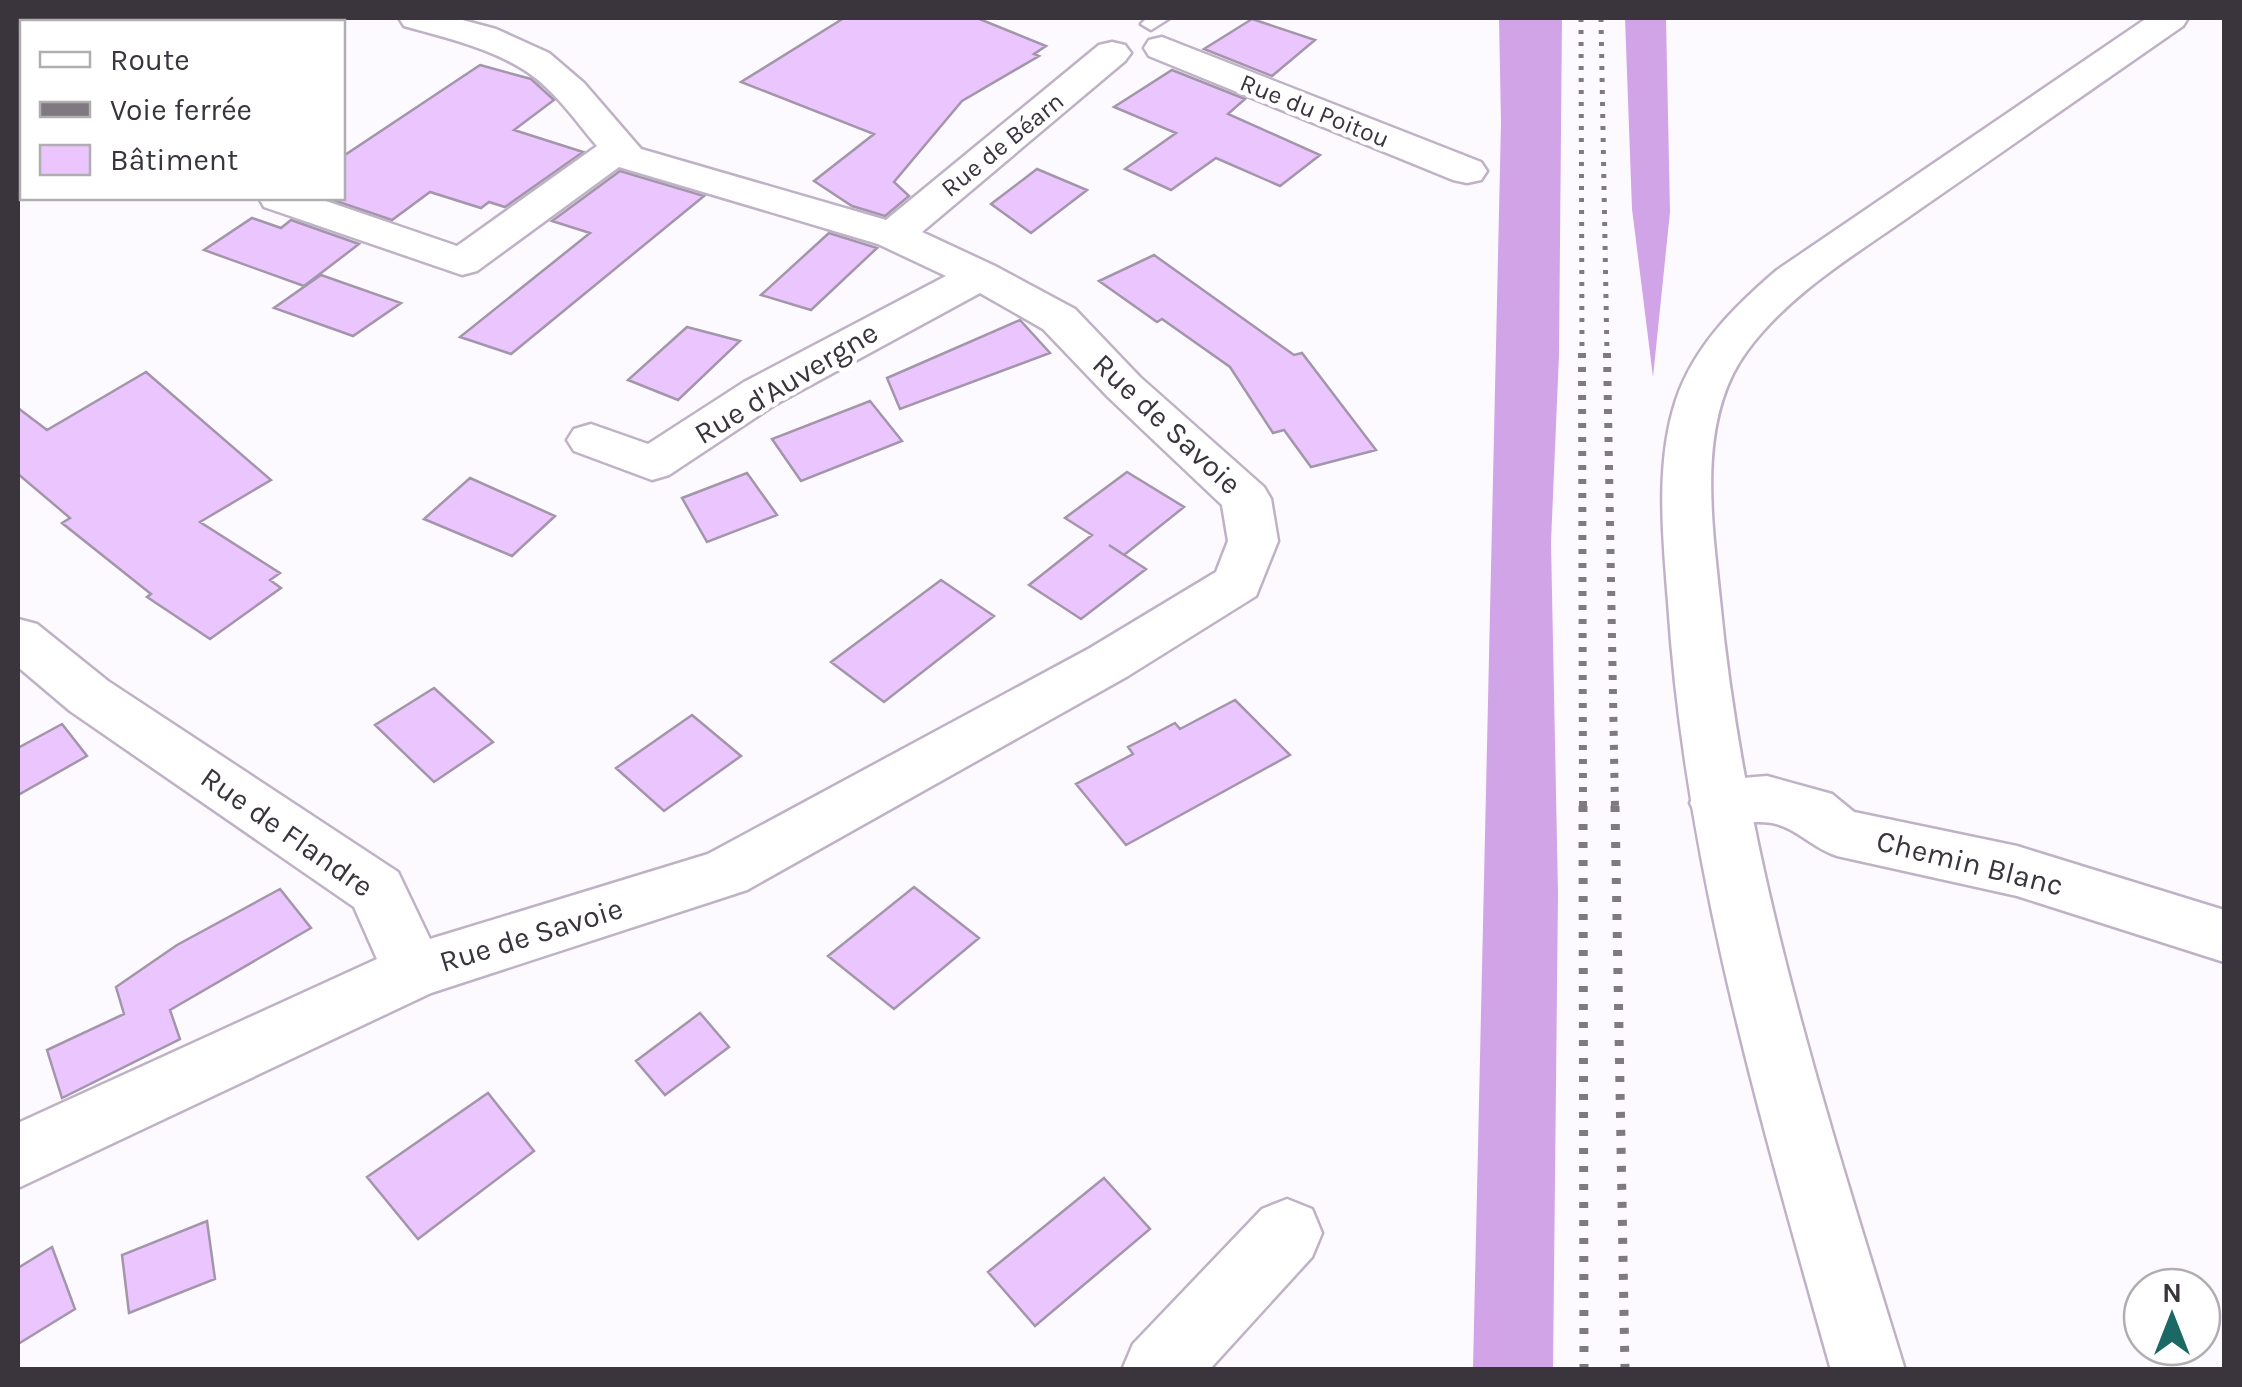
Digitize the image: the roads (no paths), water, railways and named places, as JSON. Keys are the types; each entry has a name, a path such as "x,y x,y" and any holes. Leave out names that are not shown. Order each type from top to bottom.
{"street":[{"name":"Rue de Savoie","path":"414,972 726,873 1108,662 1238,584 1253,541 1246,498 1124,387 1058,318 980,275 893,235 627,157 571,91 536,62 483,37 417,18"},
{"path":"1868,1370 1763,1000 1719,803 1694,624 1689,500 1694,418 1706,381 1725,346 1747,318 1792,279 2170,18"},
{"path":"1101,34 1138,56 1158,30"},
{"name":"Rue du Poitou","path":"1158,30 1467,171"},
{"name":"Rue de Béarn","path":"893,235 1101,34"},
{"path":"285,200 462,262 620,148"},
{"name":"Rue d'Auvergne","path":"591,440 652,464 760,393 980,275"},
{"name":"Rue de Flandre","path":"18,638 89,696 377,890 414,972"},
{"name":"Chemin Blanc","path":"1719,803 1767,798 1811,810 1837,832 2017,871 2224,936"},
{"path":"18,1156 414,972"},
{"path":"1159,1370 1288,1234"}],"railway":[{"path":"1581,18 1582,355"},
{"path":"1601,18 1607,355"},
{"path":"1582,353 1583,809"},
{"path":"1607,353 1615,809"},
{"path":"1583,806 1584,1370"},
{"path":"1615,806 1625,1370"}]}
